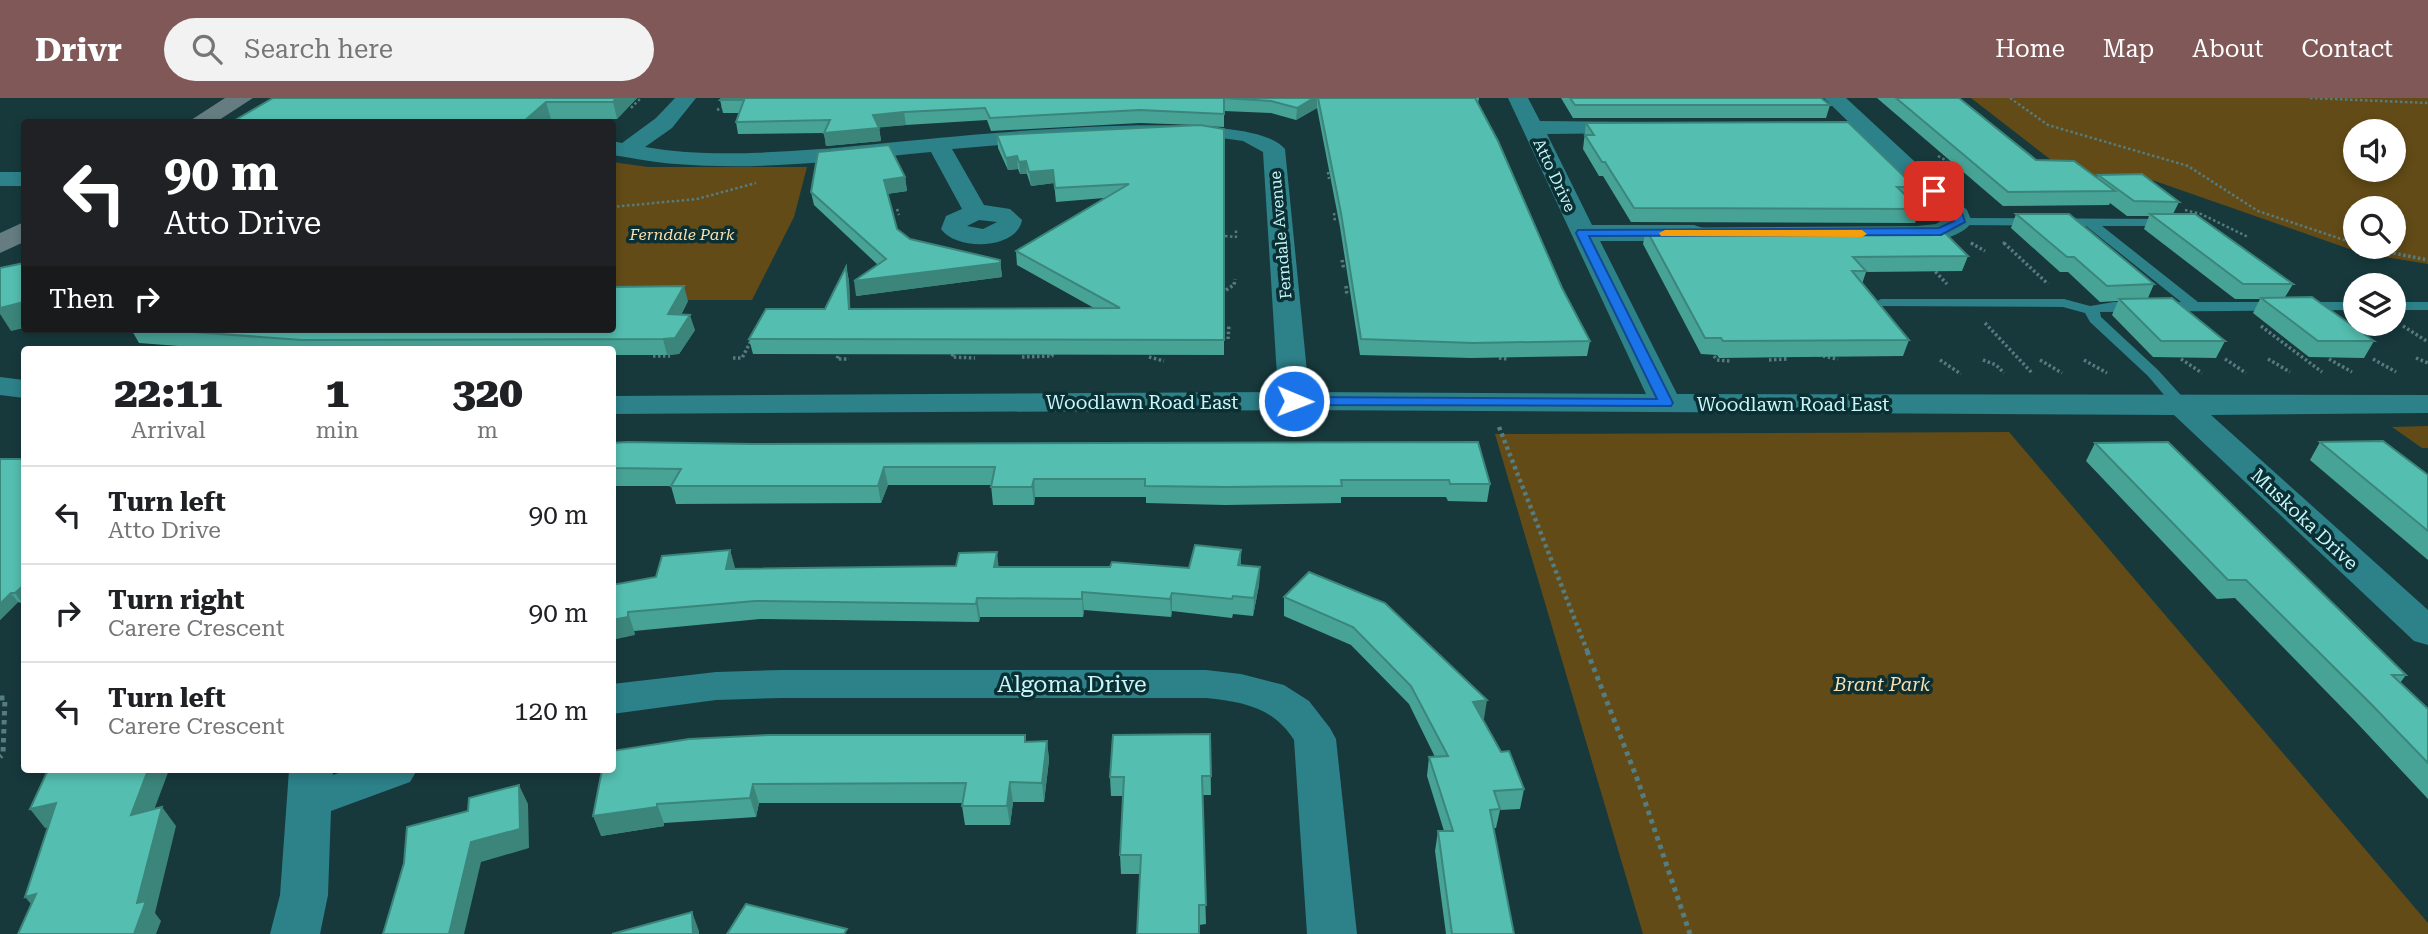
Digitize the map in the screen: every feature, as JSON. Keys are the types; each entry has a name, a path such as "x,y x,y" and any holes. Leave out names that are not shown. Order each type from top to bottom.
{"main road":[{"path":"205,119 242,98"},
{"path":"0,245 21,232"}],"street":[{"path":"620,149 664,123 685,98"},
{"name":"Atto Drive","path":"1518,98 1666,403"},
{"path":"1834,98 1951,206 1963,230 1871,234"},
{"path":"1533,128 1655,127"},
{"path":"1829,127 1864,127"},
{"name":"Ferndale Avenue","path":"620,149 676,158 795,157 1087,130 1227,131 1265,140 1274,149 1294,401"},
{"path":"938,145 976,212"},
{"path":"0,179 21,179"},
{"path":"1582,233 1713,233"},
{"path":"0,386 21,389"},
{"name":"Woodlawn Road East","path":"616,405 1294,401 2182,406 2428,404"},
{"name":"Muskoka Drive","path":"2182,406 2428,632"},
{"name":"Algoma Drive","path":"616,698 716,686 781,684 1206,684 1251,688 1285,702 1302,716 1315,739 1332,934"},
{"path":"295,934 304,895 311,785 378,773"}],"lane":[{"path":"1963,230 2180,223"},
{"path":"2091,224 2196,307"},
{"path":"1881,303 2064,303 2093,311 2114,306 2343,306"},
{"path":"2406,306 2428,306"},
{"path":"2093,311 2095,319 2153,373 2182,406"}],"path":[{"path":"2010,98 2050,124 2184,164 2210,177 2254,208 2343,239"},
{"path":"2309,98 2428,103"},
{"path":"631,108 640,99"},
{"path":"718,110 727,106"},
{"path":"1938,156 1947,162"},
{"path":"1328,172 1329,179"},
{"path":"616,207 711,196 766,179"},
{"path":"897,209 899,215"},
{"path":"1334,213 1335,222"},
{"path":"1225,236 1236,237 1236,230"},
{"path":"1963,230 1974,249 1985,251"},
{"path":"1998,237 2051,287"},
{"path":"2406,256 2428,260"},
{"path":"1342,260 1344,270"},
{"path":"1226,290 1234,285 1235,279"},
{"path":"1346,286 1347,296"},
{"path":"1228,339 1229,325"},
{"path":"2406,327 2428,342"},
{"path":"733,358 742,358 752,338"},
{"path":"1022,356 1052,356 1054,342"},
{"path":"953,354 952,357 975,358"},
{"path":"1818,354 1821,358 1838,359"},
{"path":"1769,360 1787,359 1785,355"},
{"path":"653,356 670,356"},
{"path":"838,356 837,359 849,359"},
{"path":"1714,356 1717,360 1730,361"},
{"path":"1149,357 1164,361"},
{"path":"1499,358 1507,359"},
{"path":"2386,358 2386,365"},
{"path":"2416,358 2428,363"},
{"path":"2181,359 2193,362 2202,373"},
{"path":"2225,359 2238,362 2246,373"},
{"path":"2268,359 2281,362 2290,372"},
{"path":"2329,359 2342,362 2352,372"},
{"path":"2374,359 2396,372"},
{"path":"1940,360 1954,363 1961,374"},
{"path":"1983,360 1998,363 2004,373"},
{"path":"2040,360 2054,363 2062,373"},
{"path":"2084,360 2098,363 2107,373"},
{"path":"1497,422 1638,781 1689,934"},
{"path":"0,698 5,698 3,754 0,757"}],"green space":[{"path":"1971,98 2428,98 2428,264 2398,259 2406,259 2406,196 2343,196 2343,247 2152,180 2077,180"},
{"name":"Ferndale Park","path":"616,163 648,167 807,167 794,217 752,300 616,300"},
{"path":"2428,426 2428,448 2422,448 2392,427"},
{"name":"Brant Park","path":"2009,432 2428,923 2428,934 1643,934 1495,434"}],"building":[{"path":"273,98 616,98 613,102 546,102 526,119 237,119"},
{"path":"1224,98 1224,114 1140,110 990,118 985,108 873,115 879,128 824,133 830,120 736,122 744,100 720,100"},
{"path":"1224,98 1314,98 1297,108 1271,101"},
{"path":"1318,98 1475,98 1498,141 1562,288 1590,341 1473,343 1361,339 1341,213"},
{"path":"1570,98 1821,98 1830,105 1575,105"},
{"path":"1896,98 1959,98 2036,160 2074,161 2115,191 2008,192"},
{"path":"1848,122 1915,187 1897,187 1920,209 1634,208 1585,135 1594,135 1586,123"},
{"path":"1200,125 1224,129 1224,340 749,339 766,309 825,309 846,267 849,309 1120,308 1016,251 1129,184 1055,188 1053,170 1029,172 1026,161 1019,162 1017,156 1006,158 997,135"},
{"path":"889,145 905,177 884,180 897,229 910,239 1000,260 1000,263 854,281 886,259 811,192 818,152"},
{"path":"2142,174 2179,202 2134,201 2098,175"},
{"path":"2016,214 2069,214 2154,284 2107,286 2074,257 2067,257"},
{"path":"2150,214 2195,214 2293,284 2243,284"},
{"path":"1939,227 1968,256 1853,257 1866,271 1852,271 1909,340 1723,341 1721,338 1705,338 1646,229"},
{"path":"21,264 21,303 0,308 0,268"},
{"path":"684,286 668,314 690,315 675,338 663,339 302,340 207,333 616,333 616,287"},
{"path":"2312,297 2343,319 2343,336 2367,336 2374,341 2318,341 2261,298"},
{"path":"2172,298 2225,341 2161,341 2119,299"},
{"path":"2383,441 2428,475 2428,531 2320,442"},
{"path":"1478,442 1490,484 1450,484 1449,480 1341,480 1342,486 1225,487 1145,486 1145,479 1034,479 1032,487 991,487 995,467 884,467 878,486 671,486 681,469 616,468 616,443"},
{"path":"2168,442 2406,675 2392,675 2428,709 2428,763 2246,580 2228,580 2095,443"},
{"path":"0,459 21,459 21,588 0,604"},
{"path":"1195,545 1241,550 1238,565 1260,567 1254,598 1233,596 1232,599 1172,593 1170,599 1082,592 1082,599 977,598 976,604 755,601 628,612 628,617 616,619 616,584 656,577 662,556 730,550 726,569 956,566 959,553 997,552 994,567 1110,567 1112,562 1189,568"},
{"path":"1309,572 1385,603 1487,700 1473,702 1501,752 1509,751 1524,789 1494,791 1500,809 1490,810 1514,934 1452,934 1438,831 1453,831 1429,757 1448,756 1411,686 1353,627 1284,597"},
{"path":"1210,734 1211,776 1202,776 1206,905 1199,905 1199,934 1137,934 1141,855 1120,855 1124,777 1110,777 1113,735"},
{"path":"769,735 1025,735 1025,742 1047,741 1042,783 1010,782 1007,806 962,806 966,783 753,784 750,798 657,804 657,807 593,816 601,773 616,773 616,750 689,739"},
{"path":"47,773 147,773 131,815 162,807 137,903 146,901 134,934 18,934 36,894 25,897 56,803 30,809"},
{"path":"519,785 520,829 471,842 449,934 383,934 404,863 407,827 468,811 469,798"},
{"path":"746,904 847,929 844,934 727,934"},
{"path":"692,912 693,934 612,934"}],"slow traffic":[{"path":"1665,233 1862,234"}],"route":[{"path":"1294,401 1666,403 1582,233 1917,234 1952,228 1960,222 1958,215 1934,191"}]}
